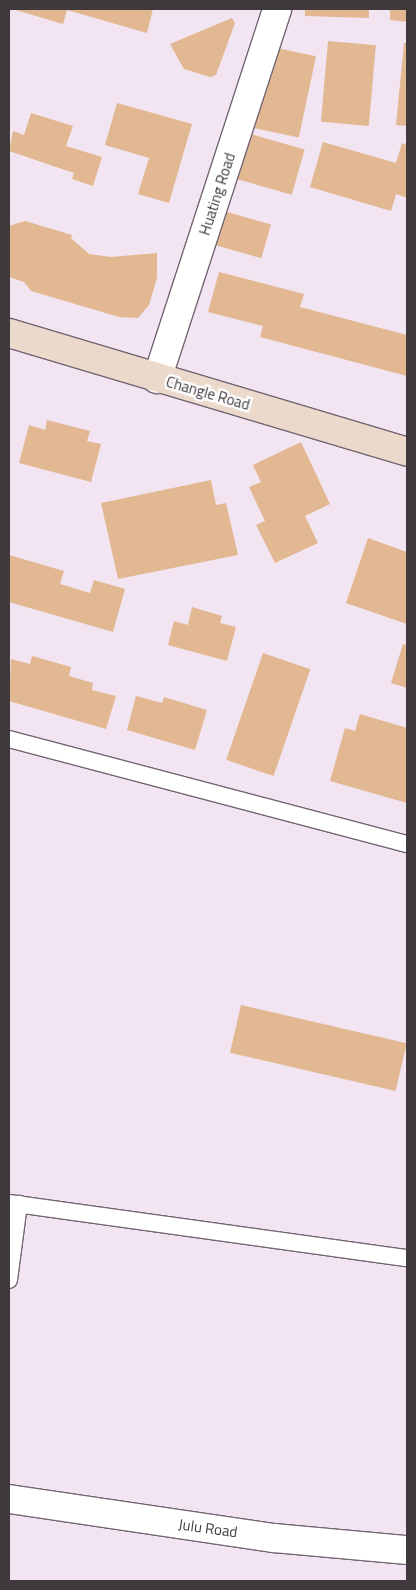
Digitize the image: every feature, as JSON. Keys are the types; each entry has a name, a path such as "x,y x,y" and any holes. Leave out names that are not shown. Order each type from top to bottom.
{"street":[{"name":"Huating Road","path":"158,378 277,9"},
{"name":"Changle Road","path":"9,333 407,452"},
{"name":"Julu Road","path":"9,1499 274,1538 407,1550"}],"lane":[{"path":"9,739 407,844"},
{"path":"9,1280 14,1203 407,1258"}],"building":[{"path":"12,9 153,9 147,33 67,10 63,24"},
{"path":"305,9 369,9 369,18 305,16"},
{"path":"390,9 407,9 407,22 390,20"},
{"path":"232,18 235,23 216,75 210,77 184,69 170,44"},
{"path":"328,41 376,45 369,126 321,122"},
{"path":"404,43 407,43 407,126 396,125"},
{"path":"272,47 316,56 299,138 255,128"},
{"path":"117,103 192,124 169,203 138,194 149,158 105,145"},
{"path":"31,113 73,126 66,146 102,157 93,186 72,179 74,173 9,151 13,131 24,135"},
{"path":"247,133 305,150 292,195 234,178"},
{"path":"323,142 396,163 402,143 407,145 407,198 396,194 391,211 310,187"},
{"path":"220,210 271,225 261,258 210,244"},
{"path":"25,221 72,235 71,238 89,254 111,257 157,253 157,278 149,305 138,318 119,317 31,291 24,282 9,277 9,226"},
{"path":"219,272 304,294 300,307 407,335 407,376 260,337 263,326 208,312"},
{"path":"47,420 90,431 87,441 101,444 91,482 19,463 29,425 45,430"},
{"path":"301,442 330,504 305,516 318,543 275,563 256,525 265,521 249,487 261,482 253,465"},
{"path":"211,480 216,505 226,503 238,555 118,579 101,503"},
{"path":"368,538 407,552 407,624 346,603"},
{"path":"9,555 64,571 60,584 90,593 94,580 125,589 113,632 9,602"},
{"path":"192,607 222,616 220,623 236,627 227,661 168,645 174,621 188,625"},
{"path":"403,644 407,645 407,688 391,683"},
{"path":"263,653 310,669 273,776 226,760"},
{"path":"32,656 71,667 69,676 93,683 92,690 116,696 106,729 9,701 11,659 30,664"},
{"path":"136,696 162,703 164,697 207,710 195,750 127,730"},
{"path":"360,714 407,728 407,803 330,781 345,728 355,731"},
{"path":"241,1005 407,1043 396,1091 230,1053"}]}
